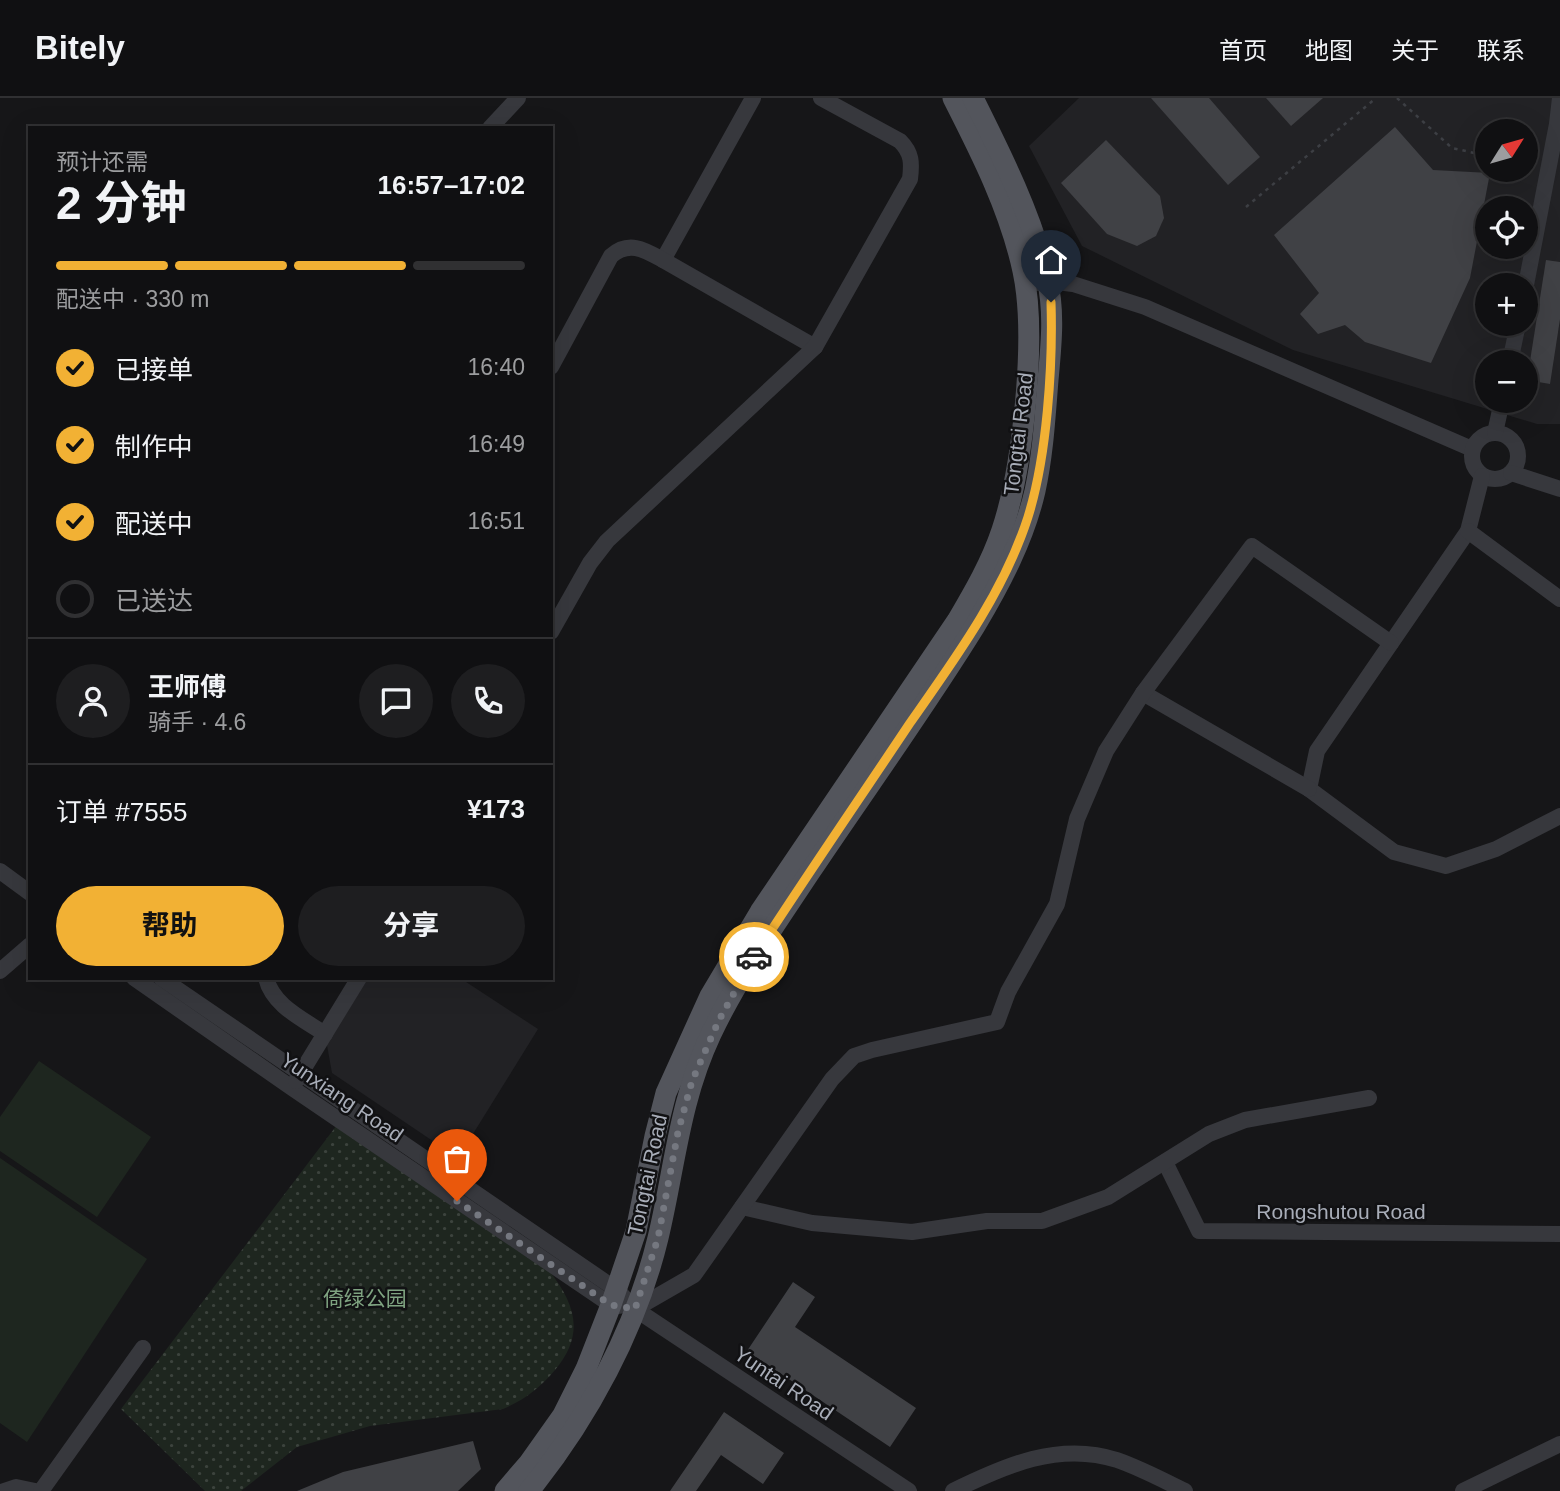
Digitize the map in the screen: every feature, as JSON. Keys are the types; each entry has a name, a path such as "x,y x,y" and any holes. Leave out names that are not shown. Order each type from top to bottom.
{"main road":[{"name":"Tongtai Road","path":"505,1491 563,1415 586,1369 614,1298 636,1231 655,1136 667,1093 710,996 760,912 957,621 993,553 1009,508 1020,443 1028,347 1026,285 1017,246 997,191 953,98"},
{"name":"Tongtai Road","path":"529,1491 582,1415 635,1309 658,1238 685,1105 699,1062 716,1025 763,943 975,626 1020,537 1035,491 1043,436 1051,337 1048,281 1015,184 973,98"}],"street":[{"path":"492,126 519,98"},
{"path":"663,260 753,98"},
{"path":"553,628 590,563 607,541 815,347 909,179 912,162 907,149 900,141 821,98"},
{"path":"1528,273 1560,98"},
{"path":"553,363 611,256 619,249 627,247 640,248 663,260 815,347"},
{"path":"1026,285 1048,281 1073,284 1145,307 1472,449"},
{"path":"1495,433 1499,413"},
{"path":"1495,433 1503,434 1515,444 1519,459 1511,474 1497,480 1482,476 1473,464 1472,449 1481,437 1495,433"},
{"path":"1511,474 1560,489"},
{"path":"1309,789 1317,751 1468,531 1482,476"},
{"path":"1468,531 1560,599"},
{"path":"635,1309 694,1275 832,1079 854,1056 997,1022 1008,992 1057,904 1077,819 1106,751 1143,692 1252,546 1391,643"},
{"path":"1143,692 1309,789 1394,852 1446,866 1496,849 1560,816"},
{"path":"0,871 28,892"},
{"path":"0,971 28,947"},
{"name":"Yunxiang Road","path":"137,980 292,1088 614,1298"},
{"name":"Yunxiang Road","path":"164,980 301,1073 614,1298"},
{"path":"267,980 270,993 280,1003 325,1034"},
{"path":"292,1088 358,980"},
{"path":"742,1207 812,1223 912,1232 987,1221 1042,1221 1108,1197 1209,1134 1245,1119 1368,1098"},
{"name":"Rongshutou Road","path":"1165,1162 1199,1231 1560,1234"},
{"name":"Yuntai Road","path":"614,1298 635,1309 909,1491"},
{"path":"41,1491 143,1348"},
{"path":"1463,1491 1560,1444"},
{"path":"953,1491 1002,1467 1049,1454 1074,1453 1114,1459 1185,1491"},
{"path":"4,1491 16,1487 35,1491"}],"path":[{"path":"1246,207 1376,98"},
{"path":"1397,98 1452,148 1475,153"}],"shaded area":[{"path":"1079,98 1560,98 1560,424 1537,424 1501,413 1538,413 1538,350 1475,350 1475,405 1293,350 1082,246 1029,146"},
{"path":"358,980 463,980 538,1029 458,1158 332,1073 325,1034"}],"green space":[{"path":"39,1061 151,1137 97,1217 0,1151 0,1117"},
{"name":"倚绿公园","path":"337,1125 547,1268 570,1306 573,1318 571,1343 565,1356 544,1382 503,1409 370,1426 297,1447 241,1491 205,1491 121,1409"},
{"path":"0,1158 147,1259 27,1442 0,1423"}],"building":[{"path":"1151,98 1209,98 1260,157 1228,185"},
{"path":"1266,98 1323,98 1291,126"},
{"path":"1395,127 1433,170 1475,172 1475,182 1488,182 1486,196 1475,196 1475,252 1470,278 1431,363 1365,342 1345,325 1318,334 1300,314 1319,293 1274,235"},
{"path":"1106,140 1160,196 1164,218 1156,236 1137,246 1107,234 1061,183"},
{"path":"1546,260 1560,262 1560,319 1550,384 1538,382 1538,350 1532,350 1534,336 1538,336 1538,311"},
{"path":"793,1282 815,1297 795,1327 916,1408 890,1447 747,1351"},
{"path":"724,1412 784,1453 763,1484 721,1455 696,1491 670,1491"},
{"path":"473,1441 481,1469 458,1491 297,1491 343,1472"}],"way so far":[{"path":"457,1201 611,1305 635,1309 658,1238 678,1132 692,1081 719,1020 754,957"}],"route":[{"path":"754,957 943,676 1004,573 1027,518 1039,468 1051,347 1051,302"}]}
